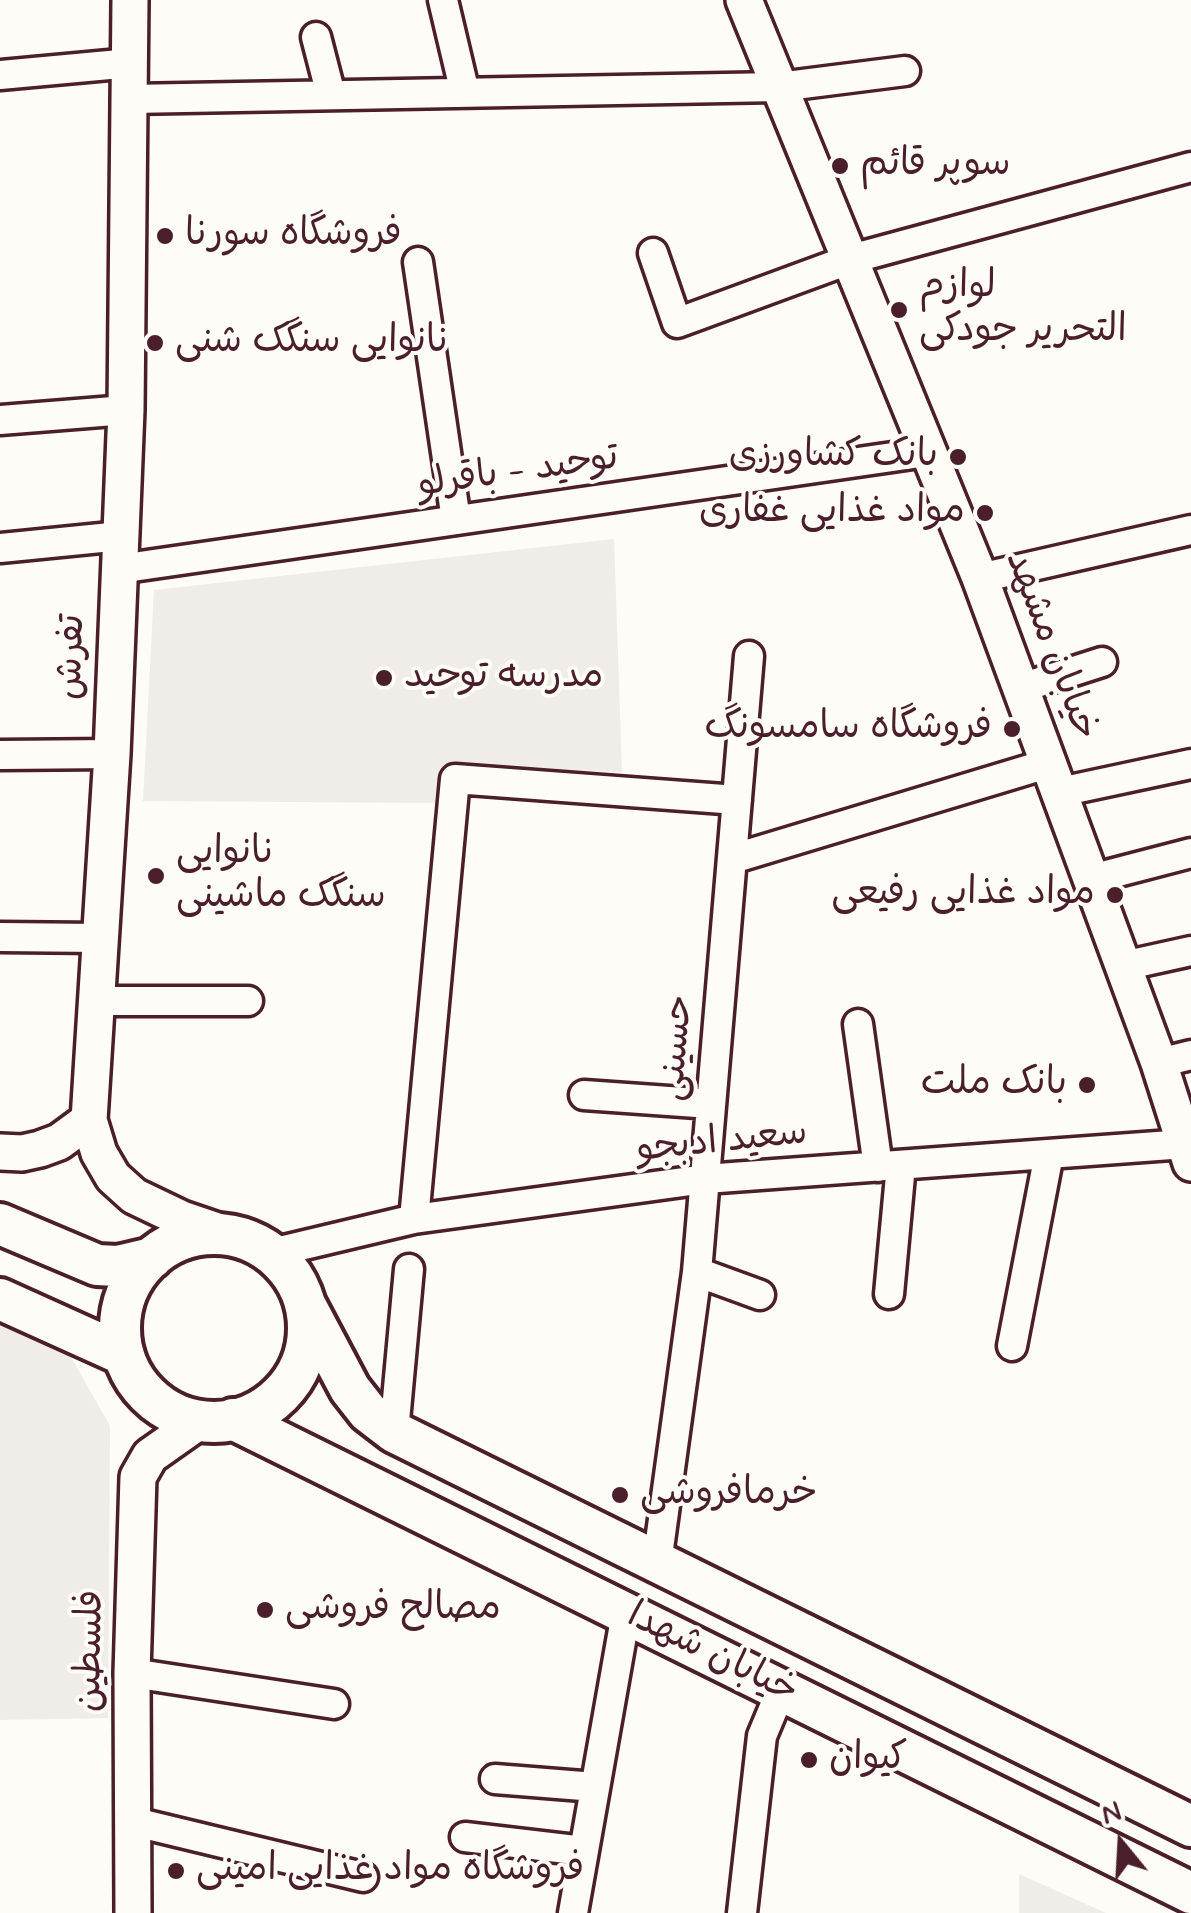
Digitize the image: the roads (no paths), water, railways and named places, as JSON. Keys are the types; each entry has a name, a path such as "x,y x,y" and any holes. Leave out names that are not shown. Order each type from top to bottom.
{"main road":[{"path":"3,1223 96,1265 118,1266 152,1258"},
{"path":"232,1236 271,1254 292,1277 306,1306 306,1344 293,1378 272,1402 217,1420 180,1415 153,1400 132,1375 120,1334 124,1302 132,1282 152,1258 170,1245 190,1238 232,1236"},
{"path":"0,1299 124,1355"},
{"name":"خیابان شهدا","path":"306,1306 350,1390 368,1412 394,1432 1191,1826"},
{"name":"خیابان شهدا","path":"217,1420 782,1688 1191,1894"}],"street":[{"name":"تفرش","path":"130,0 126,410 112,754 89,1120 99,1152 113,1176 134,1196 182,1219 232,1236"},
{"path":"443,0 465,93"},
{"name":"خیابان مشهد","path":"744,0 980,578 1123,966 1175,1059 1189,1150"},
{"path":"316,37 331,95"},
{"path":"0,75 131,63"},
{"path":"130,99 779,87 905,71"},
{"path":"653,254 677,323 851,260 1191,168"},
{"path":"418,262 456,520"},
{"path":"0,420 126,410"},
{"name":"توحید - باقرلو","path":"0,548 120,552 456,520 928,452"},
{"path":"980,578 1191,530"},
{"name":"حسینی","path":"656,1563 697,1272 749,656"},
{"path":"1021,688 1102,662"},
{"path":"0,755 112,754"},
{"path":"732,858 1055,778 1191,764"},
{"path":"414,1218 455,780 737,800"},
{"path":"1091,878 1191,853"},
{"path":"0,938 100,938"},
{"path":"1123,966 1191,950"},
{"path":"98,1001 248,1002"},
{"path":"858,1024 890,1166 889,1294"},
{"path":"584,1095 711,1104"},
{"path":"0,1152 22,1154 40,1149 59,1142 89,1120"},
{"name":"سعید ادبجو","path":"271,1254 414,1218 705,1180 1049,1154 1189,1150"},
{"path":"1012,1346 1049,1154"},
{"path":"394,1432 409,1269"},
{"path":"697,1272 760,1295"},
{"name":"فلسطین","path":"134,1913 132,1673 138,1477 150,1456 217,1420"},
{"path":"572,1913 626,1613"},
{"path":"132,1673 334,1704"},
{"path":"742,1913 762,1736 782,1688"},
{"path":"496,1779 595,1787"},
{"path":"135,1822 363,1877"},
{"path":"465,1837 584,1851"}],"place":[{"name":"سوپر قائم","path":"840,166"},
{"name":"فروشگاه سورنا","path":"165,236"},
{"name":"لوازم التحریر جودکی","path":"899,310"},
{"name":"نانوایی سنگک شنی","path":"155,343"},
{"name":"بانک کشاورزی","path":"958,457"},
{"name":"مواد غذایی غفاری","path":"985,513"},
{"name":"مدرسه توحید","path":"384,678"},
{"name":"فروشگاه سامسونگ","path":"1012,729"},
{"name":"نانوایی سنگک ماشینی","path":"156,876"},
{"name":"مواد غذایی رفیعی","path":"1115,895"},
{"name":"بانک ملت","path":"1087,1085"},
{"name":"خرمافروشی","path":"620,1495"},
{"name":"مصالح فروشی","path":"265,1610"},
{"name":"کیوان","path":"809,1760"},
{"name":"فروشگاه مواد غذایی امینی","path":"176,1871"}]}
